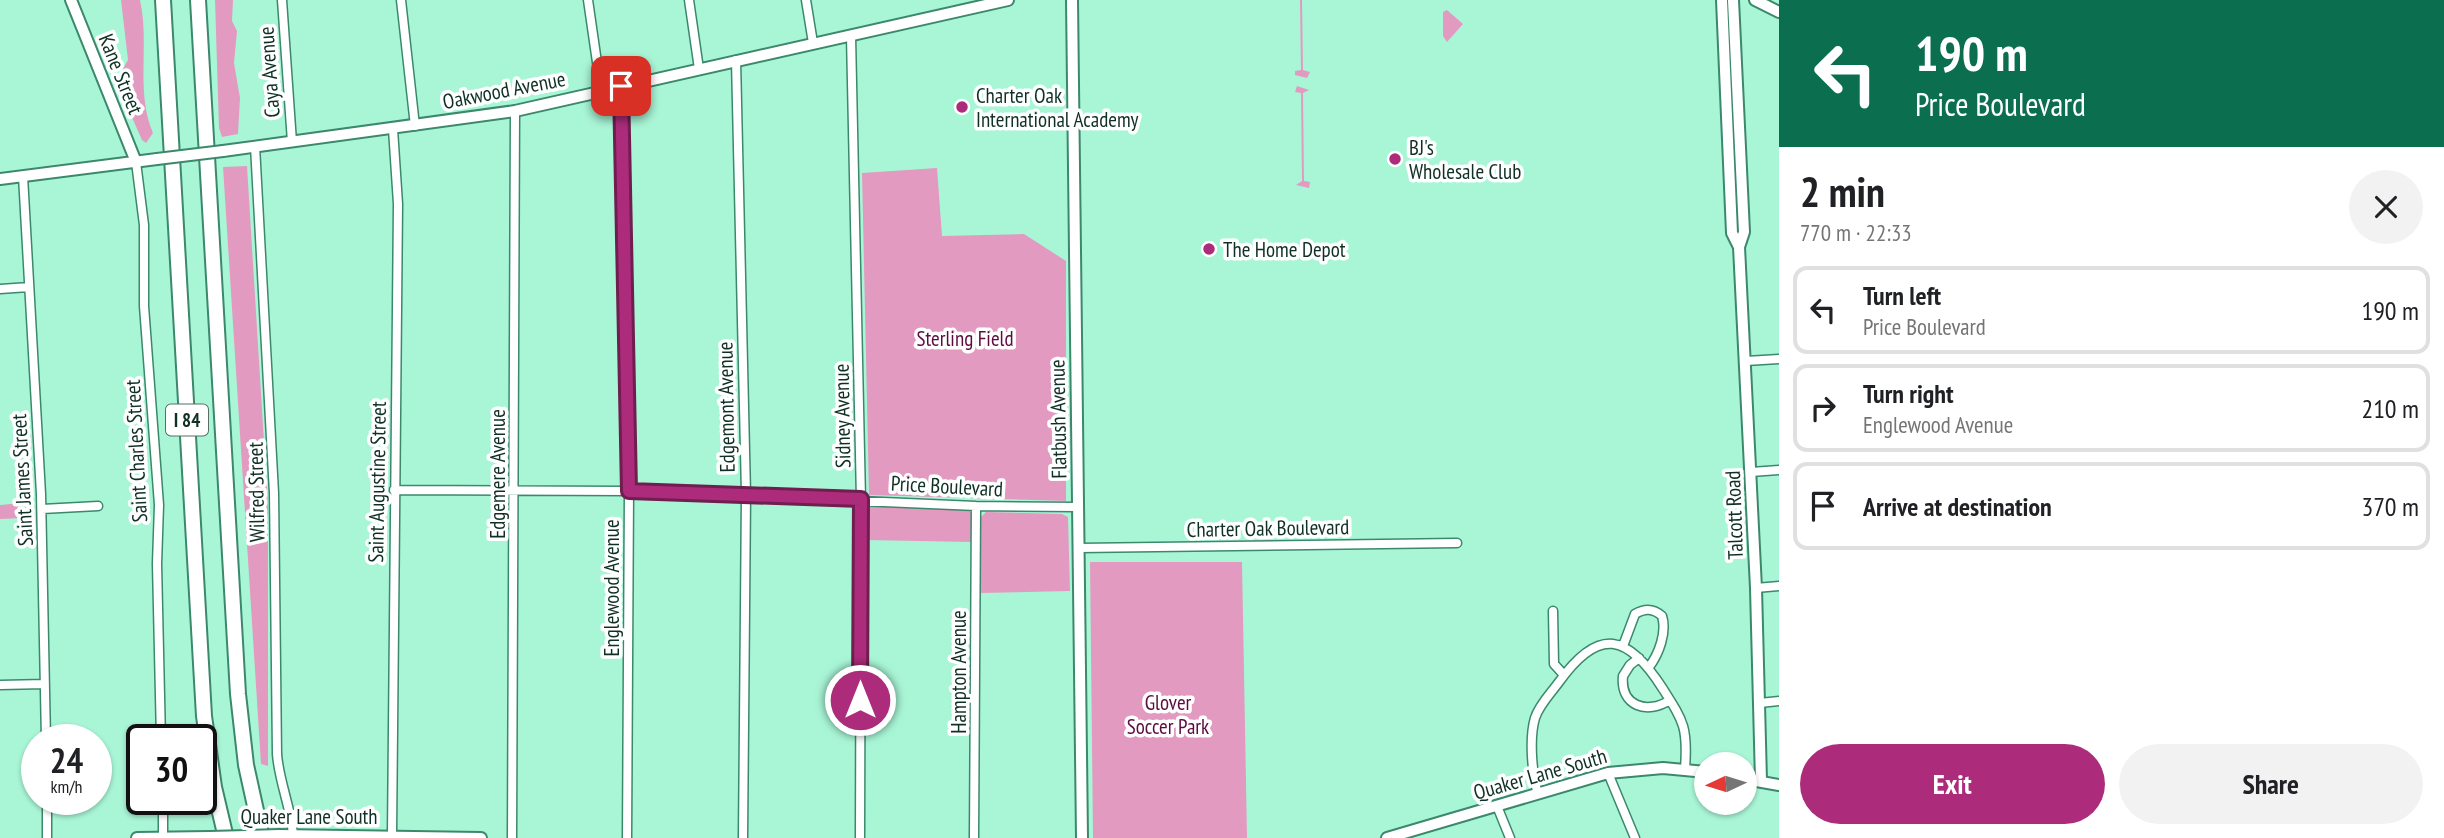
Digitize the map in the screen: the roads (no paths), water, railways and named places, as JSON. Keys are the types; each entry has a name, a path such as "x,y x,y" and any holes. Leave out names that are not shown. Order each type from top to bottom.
{"highway":[{"name":"I 84","path":"163,0 204,716 212,777 226,838"},
{"name":"I 84","path":"198,0 238,694 247,774 262,838"},
{"path":"200,29 205,0"}],"street":[{"name":"Kane Street","path":"71,0 136,162"},
{"name":"Caya Avenue","path":"282,0 292,142"},
{"path":"401,0 415,126"},
{"path":"588,0 601,90"},
{"path":"689,0 699,69"},
{"path":"806,0 813,43"},
{"name":"Oakwood Avenue","path":"0,179 515,111 1008,0"},
{"name":"Flatbush Avenue","path":"1072,0 1082,838"},
{"name":"Talcott Road","path":"1722,0 1729,194 1732,233 1739,247"},
{"name":"Talcott Road","path":"1733,0 1744,232 1739,247 1756,588 1761,781"},
{"path":"1755,0 1779,12"},
{"name":"Sidney Avenue","path":"851,36 861,499 860,838"},
{"name":"Edgemont Avenue","path":"736,60 746,494 743,838"},
{"name":"Englewood Avenue","path":"621,86 629,491 627,838"},
{"path":"1726,109 1739,109"},
{"name":"Edgemere Avenue","path":"512,838 515,111"},
{"name":"Saint Augustine Street","path":"392,835 398,204 393,129"},
{"name":"Wilfred Street","path":"256,146 274,493 278,773 291,815 293,835"},
{"name":"Saint Charles Street","path":"136,162 144,225 144,306 159,505 157,565 161,724"},
{"name":"Saint James Street","path":"23,176 42,509 46,724"},
{"path":"1729,194 1742,193"},
{"path":"0,289 29,287"},
{"path":"1746,361 1779,359"},
{"path":"1751,472 1779,470"},
{"name":"Price Boulevard","path":"394,490 515,488 746,494 976,506 1078,507"},
{"path":"42,509 98,506"},
{"name":"Hampton Avenue","path":"974,838 976,506"},
{"name":"Charter Oak Boulevard","path":"1079,548 1457,543"},
{"path":"1756,588 1779,586"},
{"path":"1623,646 1635,614 1648,609 1657,611 1662,616 1664,631 1655,659 1649,667"},
{"path":"1553,611 1554,664 1564,675"},
{"path":"1538,794 1534,721 1564,675 1583,652 1593,646 1613,643 1623,646 1649,667 1685,726 1685,769"},
{"path":"1639,658 1623,676 1626,698 1636,706 1650,709 1670,701"},
{"path":"0,685 45,684"},
{"path":"1760,703 1779,701"},
{"name":"Quaker Lane South","path":"1387,838 1608,773 1646,768 1694,770"},
{"path":"1608,773 1635,838"},
{"path":"1757,780 1779,785"},
{"path":"1497,806 1510,838"},
{"path":"47,815 47,838"},
{"path":"163,815 163,837"},
{"name":"Quaker Lane South","path":"139,838 392,835 481,838"}],"place":[{"name":"Charter Oak International Academy","path":"962,107"},
{"name":"BJ's Wholesale Club","path":"1395,159"},
{"name":"The Home Depot","path":"1209,249"}],"park label":[{"name":"Sterling Field","path":"965,338"},
{"name":"Glover Soccer Park","path":"1168,714"}]}
